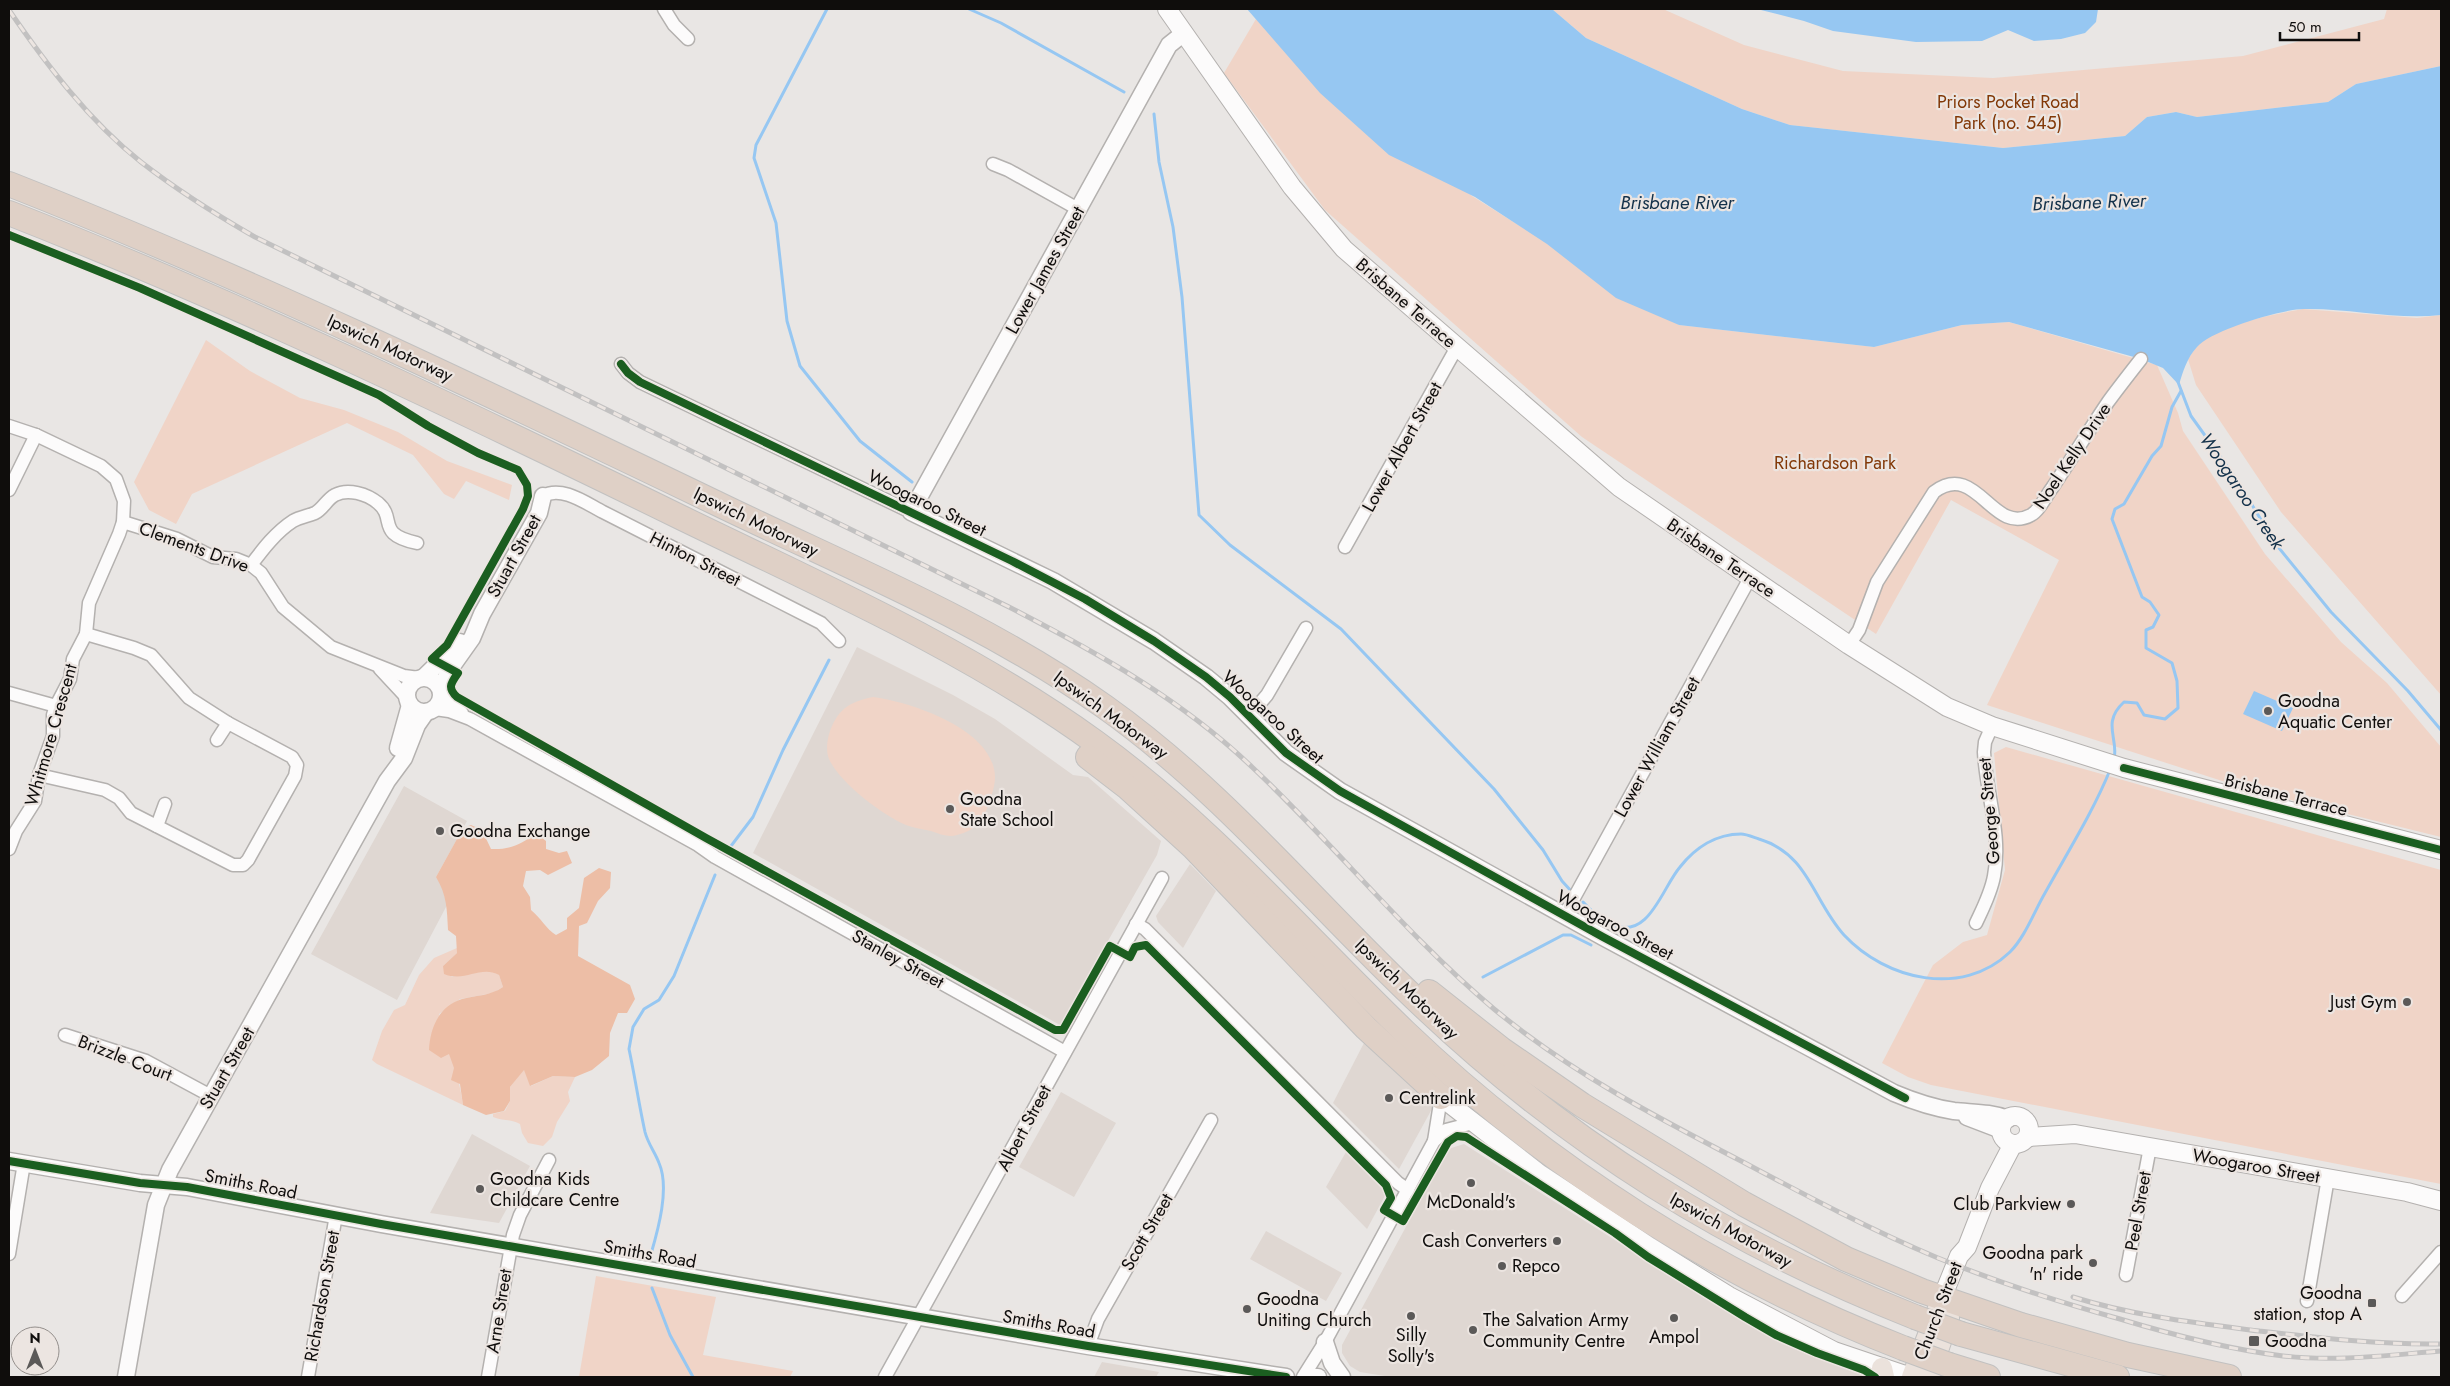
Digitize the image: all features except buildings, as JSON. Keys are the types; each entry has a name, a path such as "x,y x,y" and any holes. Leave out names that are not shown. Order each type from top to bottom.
{"highway":[{"name":"Ipswich Motorway","path":"9,184 213,269 394,350 959,619 1005,644 1105,707 1191,775 1286,865 1383,967 1461,1042 1561,1124 1625,1169 1714,1224 1812,1274 1961,1334 2117,1377"},
{"name":"Ipswich Motorway","path":"9,213 247,313 485,422 898,623 1012,686 1058,716 1135,772 1217,843 1395,1021 1449,1072 1504,1117 1582,1176 1662,1229 1772,1290 1903,1348 1988,1377"},
{"path":"898,623 918,647 1030,714 1127,787 1216,869 1366,1028 1442,1097"},
{"path":"1383,967 1404,970 1458,1016 1538,1076 1744,1204 1846,1259 1949,1300 2021,1325 2118,1353 2229,1377"}],"main road":[{"name":"Brisbane Terrace","path":"1167,9 1292,187 1328,232 1362,265 1619,487 1849,645 1947,707 1992,726 2124,768 2441,850"},
{"path":"1442,1097 1569,1193 1729,1296 1834,1351 1883,1373 1912,1377"},
{"name":"Woogaroo Street","path":"2015,1131 2038,1122 2056,1126 2075,1134 2440,1198"},
{"name":"Church Street","path":"1912,1377 1968,1258 1967,1248 2015,1131"},
{"name":"Church Street","path":"1929,1377 1949,1300"}],"street":[{"path":"664,9 674,25 688,39"},
{"name":"Lower James Street","path":"911,512 1169,45 1184,33"},
{"path":"993,164 1008,170 1078,209"},
{"name":"Lower Albert Street","path":"1345,547 1457,347"},
{"name":"Noel Kelly Drive","path":"1849,645 1859,630 1877,582 1934,492 1945,484 1959,483 1969,488 2007,517 2019,520 2032,515 2078,451 2109,401 2141,358"},
{"name":"Woogaroo Street","path":"621,364 628,373 640,382 1053,581 1120,619 1206,677 1286,753 1340,790 1564,916 1888,1090 1919,1102 1954,1111 2015,1131"},
{"name":"Whitmore Crescent","path":"9,426 36,435 101,466 116,479 124,501 123,522 101,579 89,603 86,634 73,659 70,678 53,715 53,736 39,775 34,801 12,830 9,849"},
{"path":"9,490 36,435"},
{"path":"251,565 267,544 294,521 315,513 334,496 347,492 356,493 378,503 385,513 387,525 397,538 417,544"},
{"name":"Hinton Street","path":"543,496 548,494 567,494 822,623 839,642"},
{"name":"Stuart Street","path":"442,690 450,669 472,638 482,614 539,513 543,496"},
{"name":"Clements Drive","path":"123,522 177,540 213,557 236,559 251,565 262,573 283,607 331,647 404,676 421,678"},
{"name":"Lower William Street","path":"1564,916 1750,578"},
{"name":"Stuart Street","path":"421,678 459,643 482,614"},
{"path":"1248,716 1267,695 1306,628"},
{"path":"39,775 105,790 119,798 131,813 233,865 243,865 248,860 295,776 296,765 292,757 228,723 189,698 151,655 86,634"},
{"name":"Clements Drive","path":"376,666 408,702"},
{"path":"421,678 434,680 442,690 439,705 430,711 408,702 409,686 421,678"},
{"name":"Stanley Street","path":"442,690 452,705 470,719"},
{"path":"9,693 56,706"},
{"name":"Stuart Street","path":"387,781 408,702"},
{"name":"Stuart Street","path":"126,1377 156,1205 170,1170 387,781 404,758 418,725 430,711"},
{"name":"Stanley Street","path":"430,711 449,711 470,719 1065,1052"},
{"path":"217,740 228,723"},
{"name":"George Street","path":"1976,924 1990,892 1996,864 1993,816 1984,752 1985,742 1992,726"},
{"path":"157,826 165,804"},
{"name":"Albert Street","path":"885,1377 1162,878"},
{"path":"1136,924 1145,929 1398,1184 1408,1190"},
{"name":"Brizzle Court","path":"65,1035 146,1061 212,1096"},
{"path":"1303,1377 1325,1342 1434,1141 1442,1097"},
{"name":"Scott Street","path":"1088,1346 1098,1319 1211,1120"},
{"path":"1434,1141 1446,1130 1474,1123"},
{"name":"Peel Street","path":"2126,1275 2150,1147"},
{"name":"Arne Street","path":"488,1377 510,1245 517,1221 549,1160"},
{"path":"9,1254 16,1162"},
{"name":"Smiths Road","path":"16,1162 140,1184 187,1188 336,1216 1088,1346 1286,1377"},
{"path":"2307,1301 2328,1178"},
{"name":"Richardson Street","path":"308,1377 336,1216"},
{"path":"2402,1296 2441,1252"},
{"path":"1325,1342 1332,1364 1342,1377"}],"shaded area":[{"name":"Goodna State School","path":"857,647 953,695 995,719 1073,775 1088,777 1161,841 1157,855 1060,1025 753,853"},
{"path":"404,786 467,821 436,877 456,888 397,1000 311,954"},
{"path":"471,825 482,830 491,849 515,846 536,833 546,841 546,849 559,853 567,851 572,863 548,875 540,870 526,871 523,886 530,897 531,910 556,935 567,929 567,918 579,908 584,878 599,868 611,872 610,888 598,901 587,923 579,926 578,956 630,985 635,999 627,1013 618,1013 610,1033 609,1056 592,1070 575,1077 553,1076 530,1086 524,1070 510,1087 510,1101 504,1111 486,1115 463,1105 460,1084 451,1080 454,1068 449,1054 441,1058 429,1050 434,1026 447,1007 462,999 488,994 503,987 499,975 492,972 459,977 444,974 443,966 457,953 456,936 448,930 447,909 440,884 436,877 463,828"},
{"path":"1190,864 1216,891 1183,948 1158,922 1156,916"},
{"path":"1365,1041 1433,1107 1399,1169 1333,1103"},
{"path":"1061,1092 1116,1123 1074,1197 1019,1167"},
{"name":"Goodna Kids Childcare Centre","path":"472,1134 530,1166 499,1223 430,1213"},
{"path":"1464,1144 1747,1324 1777,1341 1866,1377 1391,1377 1360,1372 1350,1366 1342,1353 1342,1345 1448,1149"},
{"path":"1346,1152 1387,1192 1367,1229 1326,1187"},
{"path":"1266,1231 1342,1273 1326,1301 1250,1259"},
{"path":"1102,1362 1159,1372 1156,1377 1094,1377"}],"green space":[{"name":"Priors Pocket Road Park (no. 545)","path":"1552,9 1663,9 1744,45 1843,71 1993,78 2243,56 2384,19 2387,9 2441,9 2441,66 2356,84 2328,102 2197,117 2176,112 2147,117 2125,136 2003,148 1790,125 1742,109 1586,38"},
{"name":"Richardson Park","path":"1256,19 1268,31 1472,196 1679,325 1874,347 1962,325 2009,322 2157,365 2178,413 2183,431 2265,554 2341,642 2387,683 2441,747 2441,837 2247,789 1987,705 2059,560 1951,500 1876,634 1582,437 1325,210 1224,73"},
{"path":"2303,309 2417,318 2441,315 2441,695 2281,512 2196,385 2188,359 2197,346 2206,339 2232,326"},
{"path":"206,340 250,371 300,398 344,410 398,432 447,461 512,485 509,500 466,481 454,499 444,494 413,455 347,423 192,494 176,524 149,510 134,482"},
{"path":"873,697 928,712 966,732 981,745 991,760 995,780 987,809 978,824 964,833 954,836 906,825 874,806 842,778 834,768 828,755 827,747 832,726 844,709 860,700"},
{"path":"2006,747 2441,870 2441,1184 1931,1085 1908,1077 1882,1063 1933,965 1963,942 1987,935 2005,870 1994,753"},
{"path":"457,948 457,953 443,966 452,977 490,970 499,975 503,987 493,993 460,999 439,1014 456,1071 463,1105 372,1060 382,1031 394,1010 405,1005 419,975 434,958"},
{"path":"524,1069 531,1086 553,1076 575,1077 568,1092 570,1101 557,1122 552,1137 543,1146 528,1143 522,1133 520,1124 493,1117 493,1114 505,1111 510,1101 510,1087"},
{"path":"596,1276 716,1297 703,1355 793,1371 790,1377 579,1377"}],"water":[{"name":"Brisbane River","path":"1247,9 1552,9 1586,38 1742,109 1790,125 2003,148 2125,136 2147,117 2176,112 2197,117 2328,102 2356,84 2441,66 2441,315 2407,316 2304,309 2264,317 2231,328 2205,340 2191,356 2179,385 2163,368 2141,359 2009,322 1962,325 1874,347 1679,325 1616,298 1547,244 1475,197 1389,155 1320,93"},
{"path":"1757,9 2098,9 2096,22 2085,33 2061,39 2034,41 2008,30 1982,41 1916,42 1833,31 1804,21"},
{"name":"Goodna Aquatic Center","path":"2254,691 2293,708 2282,731 2243,714"}],"waterway":[{"path":"827,9 756,145 754,158 776,223 787,321 800,366 860,441 912,482"},
{"path":"969,9 1001,23 1124,92"},
{"path":"1154,114 1159,162 1173,227 1182,297 1199,515 1230,545 1341,629 1494,789 1543,850 1562,881 1572,892"},
{"name":"Woogaroo Creek","path":"2178,382 2191,416 2237,480 2275,543 2331,612 2408,691 2441,730"},
{"path":"2114,759 2113,717 2124,702 2137,703 2144,715 2165,719 2178,708 2177,681 2172,663 2146,648 2146,630 2153,627 2159,615 2150,602 2142,597 2112,519 2115,509 2124,504 2152,456 2161,446 2172,407 2181,391"},
{"path":"731,846 753,817 783,750 829,660"},
{"path":"1583,902 1596,915 1613,925 1625,928 1636,925 1653,910 1673,876 1699,848 1723,836 1745,834 1776,846 1800,867 1833,922 1861,951 1881,963 1902,972 1925,978 1947,979 1970,975 1991,966 2010,952 2020,939 2088,817 2110,770"},
{"path":"651,1254 662,1209 662,1173 645,1132 629,1049 633,1027 644,1009 659,1000 674,976 715,875"},
{"path":"1483,977 1563,935 1571,935 1591,945"},
{"path":"652,1288 670,1335 693,1377"}],"railway":[{"path":"9,10 69,91 122,146 168,182 255,237 1009,607 1074,641 1167,698 1225,742 1252,767 1313,827 1401,921 1462,981 1494,1009 1523,1032 1583,1073 1678,1128 1888,1236 1983,1275 2074,1306 2200,1341 2241,1350 2283,1356 2342,1358 2441,1351"},
{"path":"2073,1297 2142,1314 2235,1328 2350,1340 2441,1344"}],"cycle path":[{"path":"9,235 140,288 379,395 428,426 478,453 518,470 527,485 528,496 523,509 447,645 432,659 458,673 451,685 452,691 457,697 706,838 1055,1030 1063,1030 1110,946 1130,957 1135,947 1146,945 1386,1185 1391,1198 1384,1210 1403,1221 1448,1142 1457,1136 1466,1137 1615,1233 1648,1257 1745,1317 1776,1335 1817,1353 1864,1370 1875,1377"},
{"path":"621,364 628,373 640,382 1012,561 1085,599 1154,641 1206,677 1230,697 1286,753 1340,791 1603,937 1905,1098"},
{"path":"2124,768 2441,850"},
{"path":"9,1161 140,1183 187,1187 381,1224 1088,1346 1286,1377"}],"place":[{"name":"Goodna Aquatic Center","path":"2268,711"},
{"name":"Goodna State School","path":"950,809"},
{"name":"Goodna Exchange","path":"440,831"},
{"name":"Just Gym","path":"2407,1002"},
{"name":"Centrelink","path":"1389,1098"},
{"name":"McDonald's","path":"1471,1183"},
{"name":"Goodna Kids Childcare Centre","path":"480,1189"},
{"name":"Club Parkview","path":"2071,1204"},
{"name":"Cash Converters","path":"1557,1241"},
{"name":"Goodna park 'n' ride","path":"2093,1263"},
{"name":"Repco","path":"1502,1266"},
{"name":"Goodna station, stop A","path":"2372,1303"},
{"name":"Goodna Uniting Church","path":"1247,1309"},
{"name":"Silly Solly's","path":"1411,1316"},
{"name":"Ampol","path":"1674,1318"},
{"name":"The Salvation Army Community Centre","path":"1473,1330"},
{"name":"Goodna","path":"2254,1341"}]}
